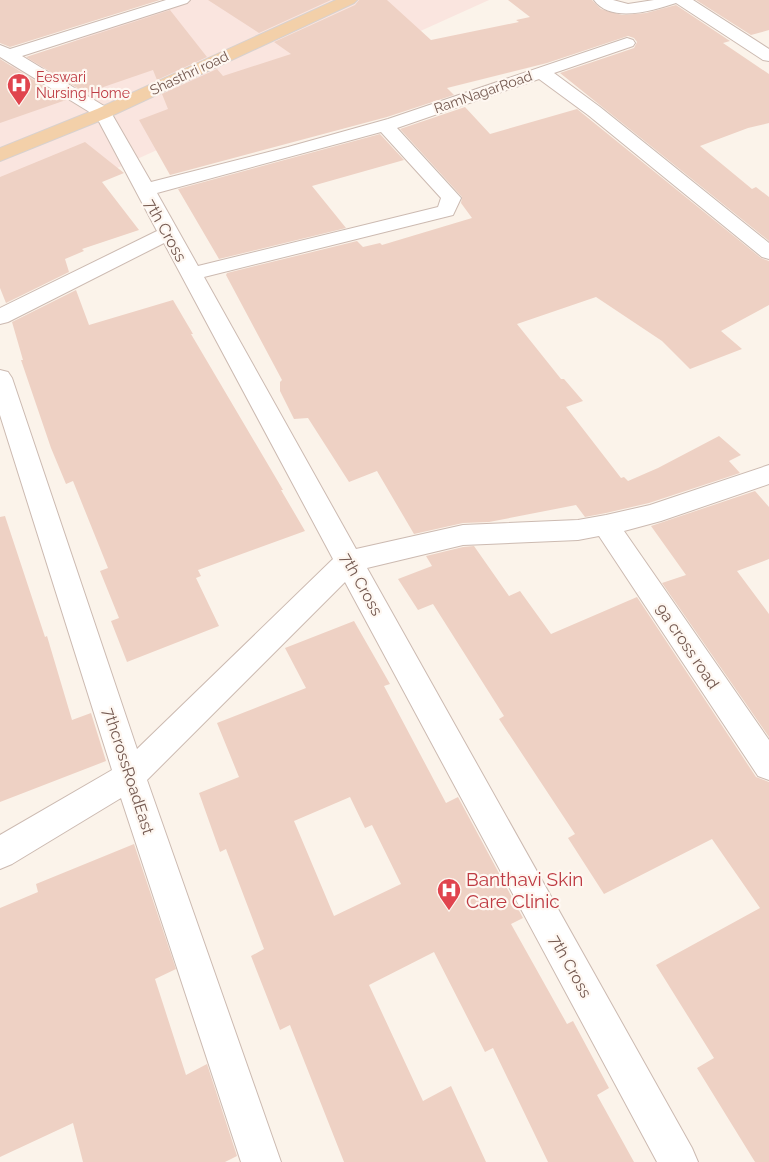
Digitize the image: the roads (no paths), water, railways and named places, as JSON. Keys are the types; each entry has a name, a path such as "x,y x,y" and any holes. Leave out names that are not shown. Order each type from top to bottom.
{"main road":[{"name":"Shasthri road","path":"0,155 103,113 349,0"}],"street":[{"path":"4,53 182,0"},
{"path":"602,0 622,10 633,10 671,0"},
{"path":"682,0 769,56"},
{"path":"542,72 626,43"},
{"path":"4,53 103,113"},
{"name":"RamNagarRoad","path":"144,190 248,165 384,126 542,72 594,111 769,253"},
{"name":"7th Cross","path":"103,113 678,1162"},
{"path":"191,274 446,211 451,198 384,126"},
{"path":"0,317 168,233"},
{"name":"7thcrossRoadEast","path":"0,378 130,776 261,1162"},
{"path":"0,853 130,776 349,561 463,535 578,530 606,525 652,514 769,474"},
{"name":"9a cross road","path":"606,525 769,766"}],"place":[{"name":"Eeswari Nursing Home","path":"19,106"},
{"name":"Banthavi Skin Care Clinic","path":"449,911"}]}
